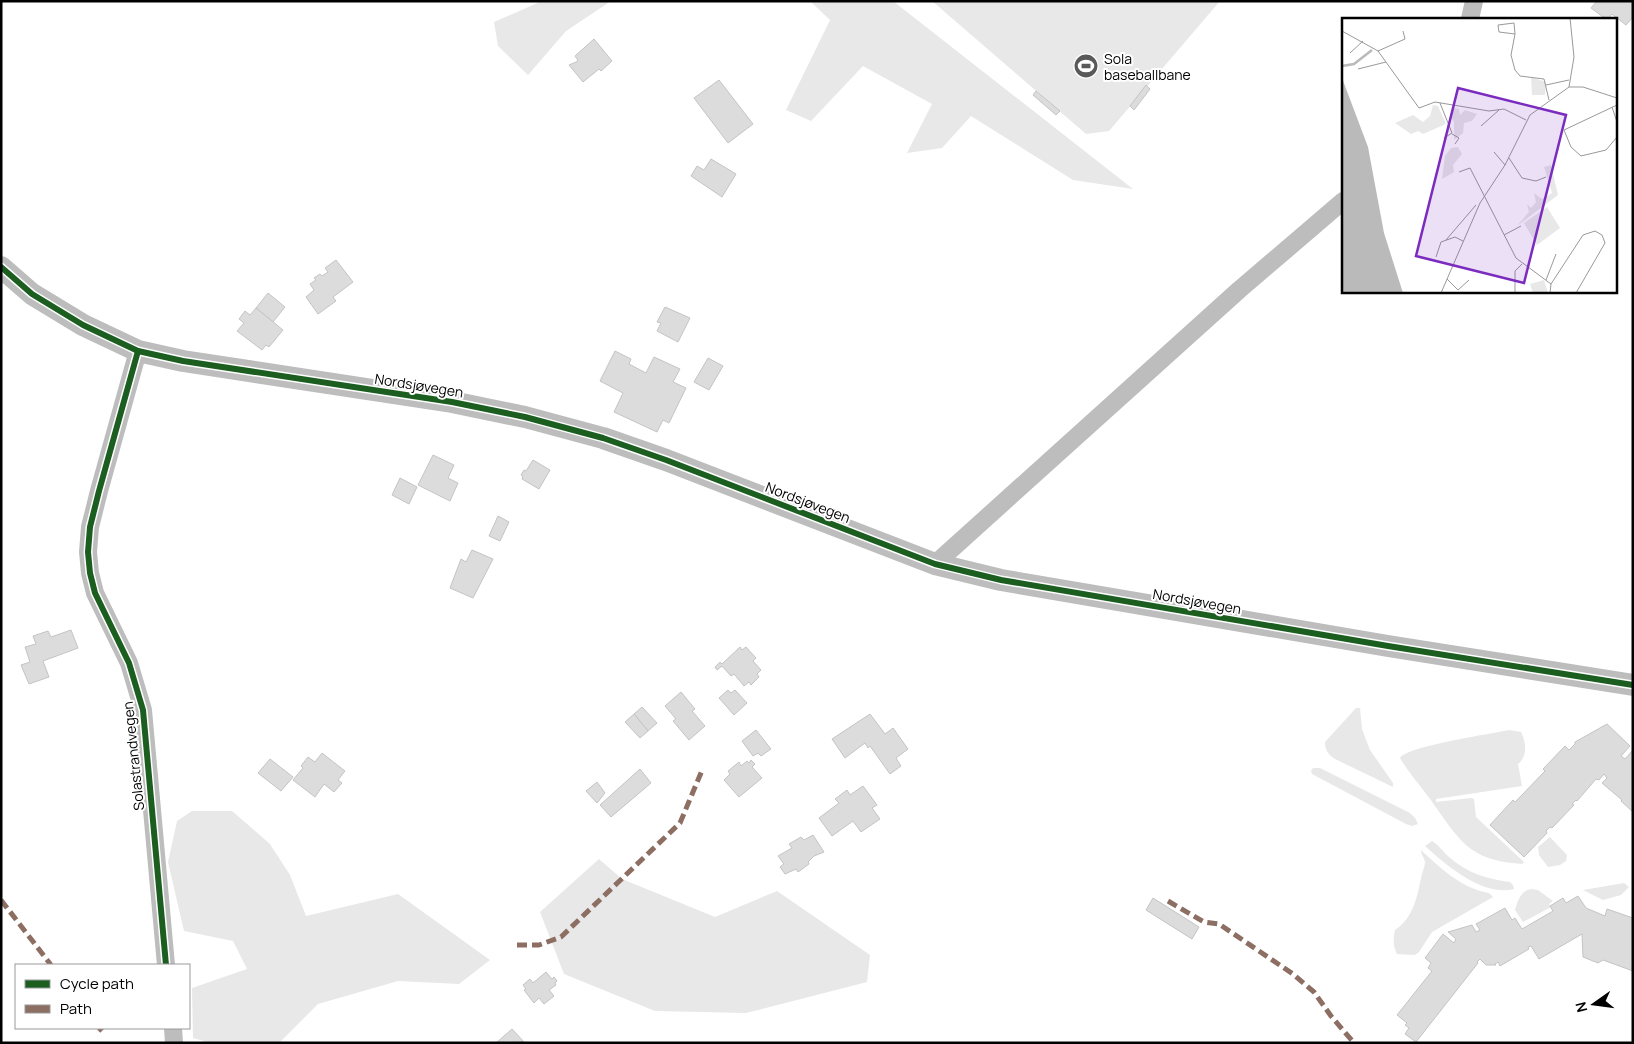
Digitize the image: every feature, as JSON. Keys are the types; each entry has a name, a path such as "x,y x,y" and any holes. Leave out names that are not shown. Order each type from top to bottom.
{"street":[{"path":"1470,18 1474,1"},
{"path":"935,564 1239,290 1342,202"},
{"name":"Nordsjøvegen","path":"1,267 32,294 83,325 138,351 183,361 452,402 525,417 603,438 666,460 935,564 1001,580 1050,589 1633,685"},
{"name":"Solastrandvegen","path":"138,351 90,527 88,552 90,574 95,593 129,663 143,710 166,964"},
{"path":"172,1029 174,1043"}],"shaded area":[{"path":"542,1 611,1 566,31 528,75 498,46 494,22"},
{"path":"810,1 893,1 1133,189 1073,180 971,116 942,148 907,153 932,104 863,66 811,121 786,110 830,20"},
{"name":"Sola baseballbane","path":"932,1 1220,1 1109,131 1086,134"},
{"path":"1356,708 1360,708 1362,729 1370,750 1393,783 1393,787 1335,759 1327,750 1325,742"},
{"path":"1509,730 1521,732 1524,740 1525,753 1518,764 1522,786 1436,799 1436,802 1474,799 1476,817 1524,862 1522,864 1489,858 1467,845 1449,826 1400,758 1417,749"},
{"path":"1313,768 1320,768 1410,813 1418,824 1412,826 1406,824 1312,774"},
{"path":"192,811 232,811 270,844 290,875 306,916 398,894 490,960 459,984 398,981 318,1004 279,1043 211,1043 193,1038 192,988 247,969 233,941 184,931 168,862 177,821"},
{"path":"1550,837 1567,855 1566,861 1560,865 1548,867 1539,855 1538,847"},
{"path":"1432,841 1456,863 1485,877 1510,882 1514,889 1490,888 1466,878 1443,862 1425,846"},
{"path":"1421,850 1452,877 1479,891 1489,893 1493,897 1432,932 1415,955 1397,954 1394,942 1395,930 1406,920 1416,900 1425,864"},
{"path":"599,859 622,879 715,917 777,891 870,955 867,982 746,1013 655,1011 564,974 540,912"},
{"path":"1624,883 1629,887 1621,895 1603,900 1583,890"},
{"path":"1532,889 1538,890 1553,901 1549,904 1551,907 1523,922 1515,910 1523,893"}],"building":[{"path":"1597,1 1633,1 1633,17 1626,25 1612,14 1609,18 1605,18 1591,8"},
{"path":"594,39 612,61 601,71 599,69 583,82 569,65 578,60 575,56"},
{"path":"719,80 753,124 728,143 694,98"},
{"path":"1146,85 1150,89 1134,110 1130,106"},
{"path":"1036,91 1060,111 1056,115 1033,95"},
{"path":"711,159 736,174 722,197 691,176 697,166 704,170"},
{"path":"336,260 353,282 333,297 336,301 318,314 306,297 314,290 310,284 320,274 322,276 328,272 325,268"},
{"path":"268,293 285,307 273,322 256,308"},
{"path":"665,307 690,318 678,342 657,331 661,323 657,322"},
{"path":"256,308 283,330 269,347 266,345 262,350 237,331 244,323 239,319 245,311 250,315"},
{"path":"615,351 631,359 629,364 646,373 654,357 680,369 673,382 686,388 669,423 663,420 657,432 614,412 623,393 600,381"},
{"path":"708,358 723,366 709,390 694,382"},
{"path":"433,455 454,465 448,478 458,483 450,501 418,485"},
{"path":"533,460 550,470 539,489 522,479 523,476 521,475"},
{"path":"400,478 417,487 409,504 392,495"},
{"path":"498,516 509,522 500,541 489,536"},
{"path":"472,550 493,559 473,598 450,588 461,559 466,562"},
{"path":"71,630 78,648 43,661 49,677 29,684 21,665 30,662 25,647 36,644 33,636 48,631 51,637"},
{"path":"740,647 742,650 746,647 756,658 753,661 761,670 757,674 759,677 751,685 749,682 744,686 734,674 731,676 722,666 717,670 715,667 720,662 722,664"},
{"path":"728,690 731,693 735,690 747,703 734,715 719,698"},
{"path":"681,692 695,709 692,711 705,726 689,740 673,721 676,719 665,706"},
{"path":"642,707 657,723 648,731 634,714"},
{"path":"634,714 648,731 640,738 625,722"},
{"path":"870,714 885,734 893,728 908,749 896,758 901,766 890,774 870,746 868,748 865,743 845,758 832,739"},
{"path":"1607,724 1630,746 1621,756 1625,759 1633,750 1633,812 1602,783 1607,778 1604,774 1599,780 1596,779 1524,857 1490,825 1513,800 1515,802 1545,771 1543,769 1565,746 1569,750 1575,742"},
{"path":"756,730 771,749 761,756 758,753 753,756 742,741"},
{"path":"322,753 345,771 338,780 342,783 334,792 324,784 315,797 293,780 303,768 301,766 308,757 315,762"},
{"path":"270,759 293,777 281,791 258,773"},
{"path":"751,760 755,764 752,767 762,778 739,797 724,780 730,774 728,771 739,762 741,766 747,761 749,763"},
{"path":"640,769 651,783 611,817 600,805"},
{"path":"597,782 605,793 597,803 586,791"},
{"path":"863,786 877,805 872,808 880,819 861,832 853,821 832,836 819,818 839,803 835,799 847,790 850,795"},
{"path":"813,835 824,852 814,856 808,862 809,864 798,872 796,869 785,874 780,867 784,864 778,856 792,848 789,844 801,837 804,840"},
{"path":"1578,896 1586,908 1605,916 1607,909 1633,918 1633,971 1603,960 1598,963 1583,957 1582,934 1539,959 1531,946 1500,966 1498,962 1496,965 1486,965 1480,959 1416,1042 1405,1034 1409,1028 1405,1025 1407,1023 1397,1015 1432,971 1428,968 1431,963 1425,958 1443,934 1454,943 1456,939 1448,932 1472,925 1476,932 1480,930 1476,924 1505,908 1512,920 1515,918 1522,929 1553,911 1550,906 1563,898 1566,903"},
{"path":"1153,898 1199,927 1192,939 1146,910"},
{"path":"546,972 552,979 554,977 557,981 556,985 549,990 554,996 544,1004 539,998 534,1003 524,990 526,989 523,985 530,979 533,983"},
{"path":"512,1029 524,1042 496,1043"}],"marked path":[{"path":"517,945 539,945 561,937 680,823 703,768"},
{"path":"1,900 50,964"},
{"path":"1168,901 1204,922 1219,924 1293,974 1314,992 1354,1043"}],"cycle path":[{"path":"1,267 32,294 83,325 138,351 183,361 452,402 525,417 603,438 666,460 935,564 1001,580 1388,646 1633,685"},
{"path":"138,351 90,527 88,552 90,573 95,593 129,663 143,710 166,964"}],"place":[{"name":"Sola baseballbane","path":"1086,66"}]}
